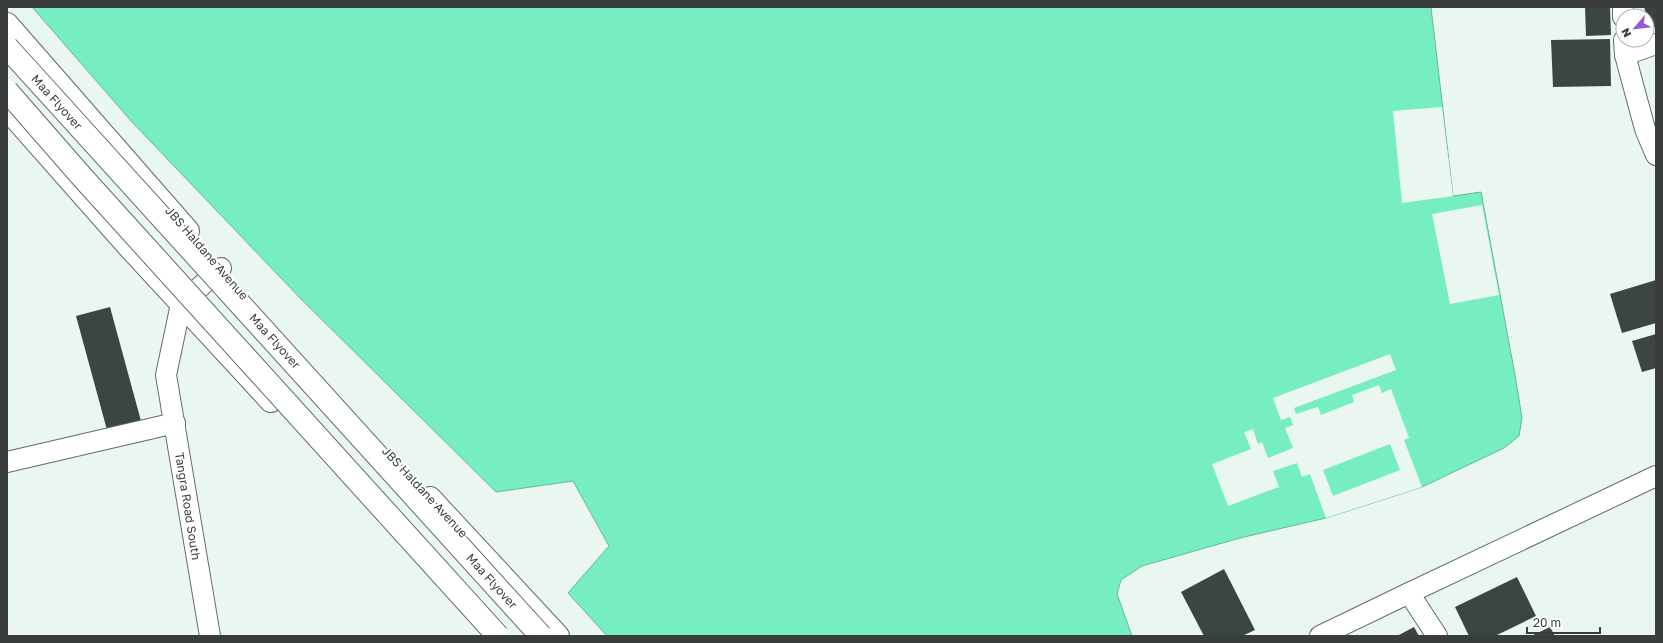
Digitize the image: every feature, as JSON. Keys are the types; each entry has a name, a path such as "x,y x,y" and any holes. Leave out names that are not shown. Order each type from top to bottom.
{"main road":[{"name":"JBS Haldane Avenue","path":"7,24 286,342 558,636"},
{"name":"Maa Flyover","path":"7,47 541,636"},
{"path":"7,90 83,178 498,636"},
{"path":"9,115 181,304 488,636"}],"street":[{"path":"1625,48 1645,129 1656,155"},
{"path":"181,304 221,268"},
{"name":"Tangra Road South","path":"181,304 166,376 210,636"},
{"path":"7,462 175,423"},
{"path":"1320,636 1656,476"},
{"path":"1409,593 1437,636"}],"shaded area":[{"path":"32,7 1431,7 1453,196 1481,192 1522,418 1519,436 1504,448 1422,487 1326,518 1240,538 1142,566 1121,580 1117,594 1132,636 607,636 568,593 609,546 573,481 496,492 300,298 132,122"}],"pier":[{"path":"1442,107 1453,196 1402,203 1393,111"},
{"path":"1482,205 1499,295 1450,304 1432,214"},
{"path":"1390,354 1396,370 1294,408 1296,414 1318,407 1321,415 1354,402 1352,395 1379,385 1382,393 1391,389 1409,438 1404,440 1422,487 1326,518 1310,474 1302,477 1297,463 1273,471 1279,487 1228,506 1212,464 1251,449 1244,432 1253,429 1258,444 1262,442 1268,458 1293,448 1285,428 1293,425 1290,417 1281,420 1273,398","holes":["1390,444 1400,470 1333,496 1323,470"]}],"building":[{"path":"1585,7 1610,7 1611,35 1586,36"},
{"path":"1656,7 1656,27 1655,8 1644,8"},
{"path":"1610,39 1611,86 1553,87 1551,40"},
{"path":"1656,280 1656,323 1622,333 1610,294"},
{"path":"110,307 141,421 107,430 76,316"},
{"path":"1656,334 1656,368 1642,372 1632,341"},
{"path":"1224,569 1255,630 1242,636 1204,636 1181,592"},
{"path":"1517,577 1536,616 1495,636 1469,636 1455,607"},
{"path":"1414,627 1419,636 1397,636"},
{"path":"1550,627 1555,636 1531,636"}]}
